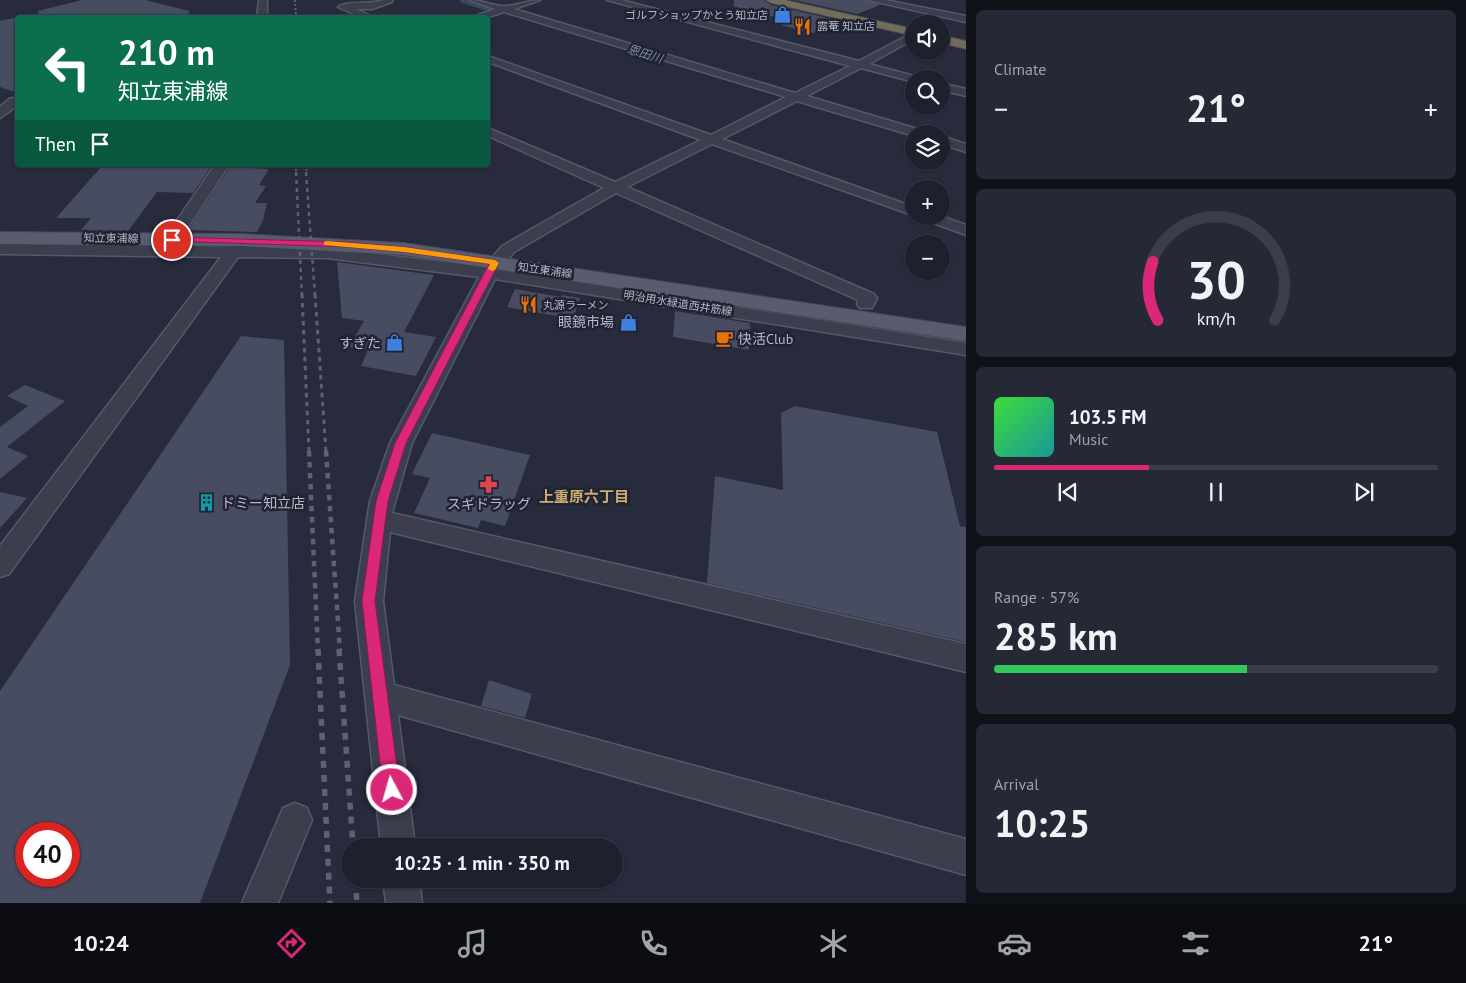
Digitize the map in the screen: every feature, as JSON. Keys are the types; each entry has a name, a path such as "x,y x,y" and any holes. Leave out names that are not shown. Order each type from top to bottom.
{"highway":[{"path":"772,0 905,32"},
{"path":"950,41 966,45"}],"main road":[{"name":"知立東浦線","path":"0,238 172,240 238,246 404,249 492,268 966,334"}],"street":[{"path":"262,15 263,0"},
{"path":"364,15 342,7 381,4 388,0"},
{"path":"474,0 905,130"},
{"path":"483,15 536,0"},
{"path":"611,0 905,77"},
{"path":"872,0 886,1 966,19"},
{"path":"952,17 962,8"},
{"path":"397,838 368,601 382,501 401,443 492,268 508,249 532,233 574,212 614,188 860,65 905,39"},
{"path":"490,60 905,209"},
{"path":"950,89 966,93"},
{"path":"0,103 15,101"},
{"path":"0,114 15,101"},
{"path":"490,133 868,298 866,304"},
{"path":"950,143 966,148"},
{"path":"172,240 221,167"},
{"path":"950,224 966,230"},
{"path":"0,249 238,246"},
{"path":"0,566 238,246"},
{"name":"明治用水緑道西井筋線","path":"492,268 966,349"},
{"path":"379,520 966,658"},
{"path":"381,696 966,857"},
{"path":"260,903 295,820"},
{"path":"402,888 404,903"}],"building":[{"path":"82,0 145,0 189,11 188,15 39,15 38,11"},
{"path":"734,0 764,0 771,5 841,21 813,33 780,25 792,21 734,7"},
{"path":"794,0 866,0 880,5 857,14"},
{"path":"15,18 15,92 0,87 0,21"},
{"path":"101,167 211,167 193,193 157,192 128,231 81,230 91,218 56,218"},
{"path":"230,167 269,169 259,185 266,186 255,203 267,203 263,220 257,232 188,230"},
{"path":"337,262 434,275 404,332 436,337 416,376 361,366 368,350 349,347 364,321 342,318"},
{"path":"515,289 561,297 562,295 580,298 573,319 507,307"},
{"path":"675,311 750,323 749,350 673,337"},
{"name":"ドミー知立店","path":"241,336 284,340 290,665 200,903 0,903 0,691"},
{"path":"25,385 65,401 7,447 28,456 0,479 0,427 28,406 7,396"},
{"path":"795,406 937,432 960,526 966,527 966,642 707,583 715,476 783,490 781,413"},
{"path":"432,433 530,455 505,526 481,520 478,528 414,513 430,478 412,474"},
{"path":"0,492 27,498 0,528"},
{"path":"489,680 532,694 525,718 481,706"}],"waterway":[{"name":"恩田川","path":"467,0 497,9"}],"railway":[{"path":"295,0 296,15"},
{"path":"296,167 296,172"},
{"path":"306,167 307,173"},
{"path":"296,172 302,296"},
{"path":"306,172 315,296"},
{"path":"302,294 309,452"},
{"path":"315,294 326,452"},
{"path":"309,451 318,651"},
{"path":"326,451 340,651"},
{"path":"318,649 330,903"},
{"path":"339,649 352,838"},
{"path":"356,888 357,903"}],"slow traffic":[{"path":"326,244 404,249 495,263 492,269"}],"place":[{"name":"ゴルフショップかとう知立店","path":"782,15"},
{"name":"露菴 知立店","path":"803,26"},
{"name":"丸源ラーメン","path":"529,305"},
{"name":"眼鏡市場","path":"628,322"},
{"name":"快活Club","path":"724,339"},
{"name":"すぎた","path":"395,343"},
{"name":"スギドラッグ","path":"489,484"},
{"name":"ドミー知立店","path":"207,503"}],"district":[{"name":"上重原六丁目","path":"584,497"}],"route":[{"path":"172,240 242,240 347,244 404,249 495,263 401,443 382,501 368,601 392,790"}]}
